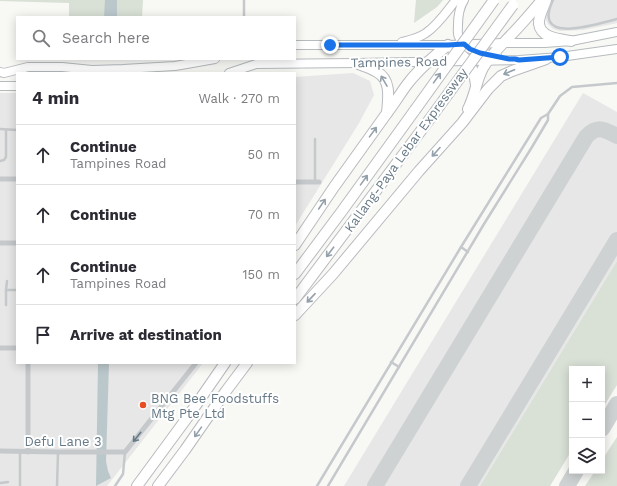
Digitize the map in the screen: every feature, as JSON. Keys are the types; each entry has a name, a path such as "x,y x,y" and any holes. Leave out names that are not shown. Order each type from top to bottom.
{"highway":[{"name":"Kallang-Paya Lebar Expressway","path":"296,273 494,0"},
{"name":"Kallang-Paya Lebar Expressway","path":"296,298 432,116 516,0"},
{"path":"462,123 478,80 490,58 542,0"},
{"path":"546,0 539,23 543,33 551,37 571,41"},
{"path":"296,244 408,83 426,62 448,45 461,55 471,66 475,76 476,85"},
{"path":"296,315 333,274 419,171 462,123 488,89 501,76 512,70 546,59"},
{"path":"356,63 377,72 384,79 388,88 387,113"},
{"path":"137,486 224,364"},
{"path":"158,486 246,364"}],"main road":[{"path":"390,45 412,40 425,34 435,25 456,0"},
{"path":"464,0 459,11 458,36 470,49 490,58 519,60 546,59 617,49"},
{"name":"Tampines Road","path":"296,45 448,45 503,42 545,43 598,37 617,32"},
{"name":"Tampines Road","path":"231,72 253,61 356,63 467,61 490,58"},
{"path":"0,72 4,73 28,67 62,67 92,70 123,69 174,66 209,60"},
{"path":"0,86 16,86"}],"street":[{"path":"0,179 16,179"},
{"path":"296,182 317,182"},
{"path":"0,242 16,243"},
{"path":"0,348 16,348"},
{"path":"28,364 28,452"},
{"path":"125,452 195,364"},
{"name":"Defu Lane 3","path":"0,451 125,452"}],"lane":[{"path":"244,0 244,16"},
{"path":"553,0 549,9 549,22 558,28 581,28 617,18"},
{"path":"317,486 461,247 541,118 548,114 560,96 572,87 617,83"},
{"path":"328,486 484,224 548,120 548,114"},
{"path":"0,129 16,130"},
{"path":"0,161 4,160 6,157 6,130"},
{"path":"315,139 317,182"},
{"path":"461,247 468,252"},
{"path":"6,305 7,281"},
{"path":"6,290 16,290"},
{"path":"391,362 399,367"},
{"path":"20,451 20,486"},
{"path":"56,486 58,452"},
{"path":"115,486 123,474 125,452"},
{"path":"0,483 8,482"}],"shaded area":[{"path":"105,0 117,0 117,16 104,16"},
{"path":"143,0 142,16 69,16 69,3 0,1"},
{"path":"416,0 443,0 437,7 414,23"},
{"path":"551,0 617,0 617,23 583,30 560,31 553,29 548,24 545,16"},
{"path":"353,73 370,81 374,95 359,123 296,224 296,77"},
{"path":"0,93 16,93 16,364 202,364 107,486 0,486"},
{"path":"583,93 617,112 617,261 480,486 344,486"},
{"path":"617,261 617,385 605,404 605,366 569,366 569,455 550,486 480,486"},
{"path":"98,364 109,364 106,461 111,478 96,486"},
{"path":"617,437 617,486 585,486 593,474 605,474 605,455"}],"taxiway":[{"path":"375,486 586,137 590,133 601,129 617,136"},
{"path":"468,486 617,240"},
{"path":"605,424 617,404"},
{"path":"567,486 574,474"}],"place":[{"name":"BNG Bee Foodstuffs Mtg Pte Ltd","path":"143,405"}],"route":[{"path":"330,45 464,44 470,49 480,53 509,59 546,59 560,57"}]}
